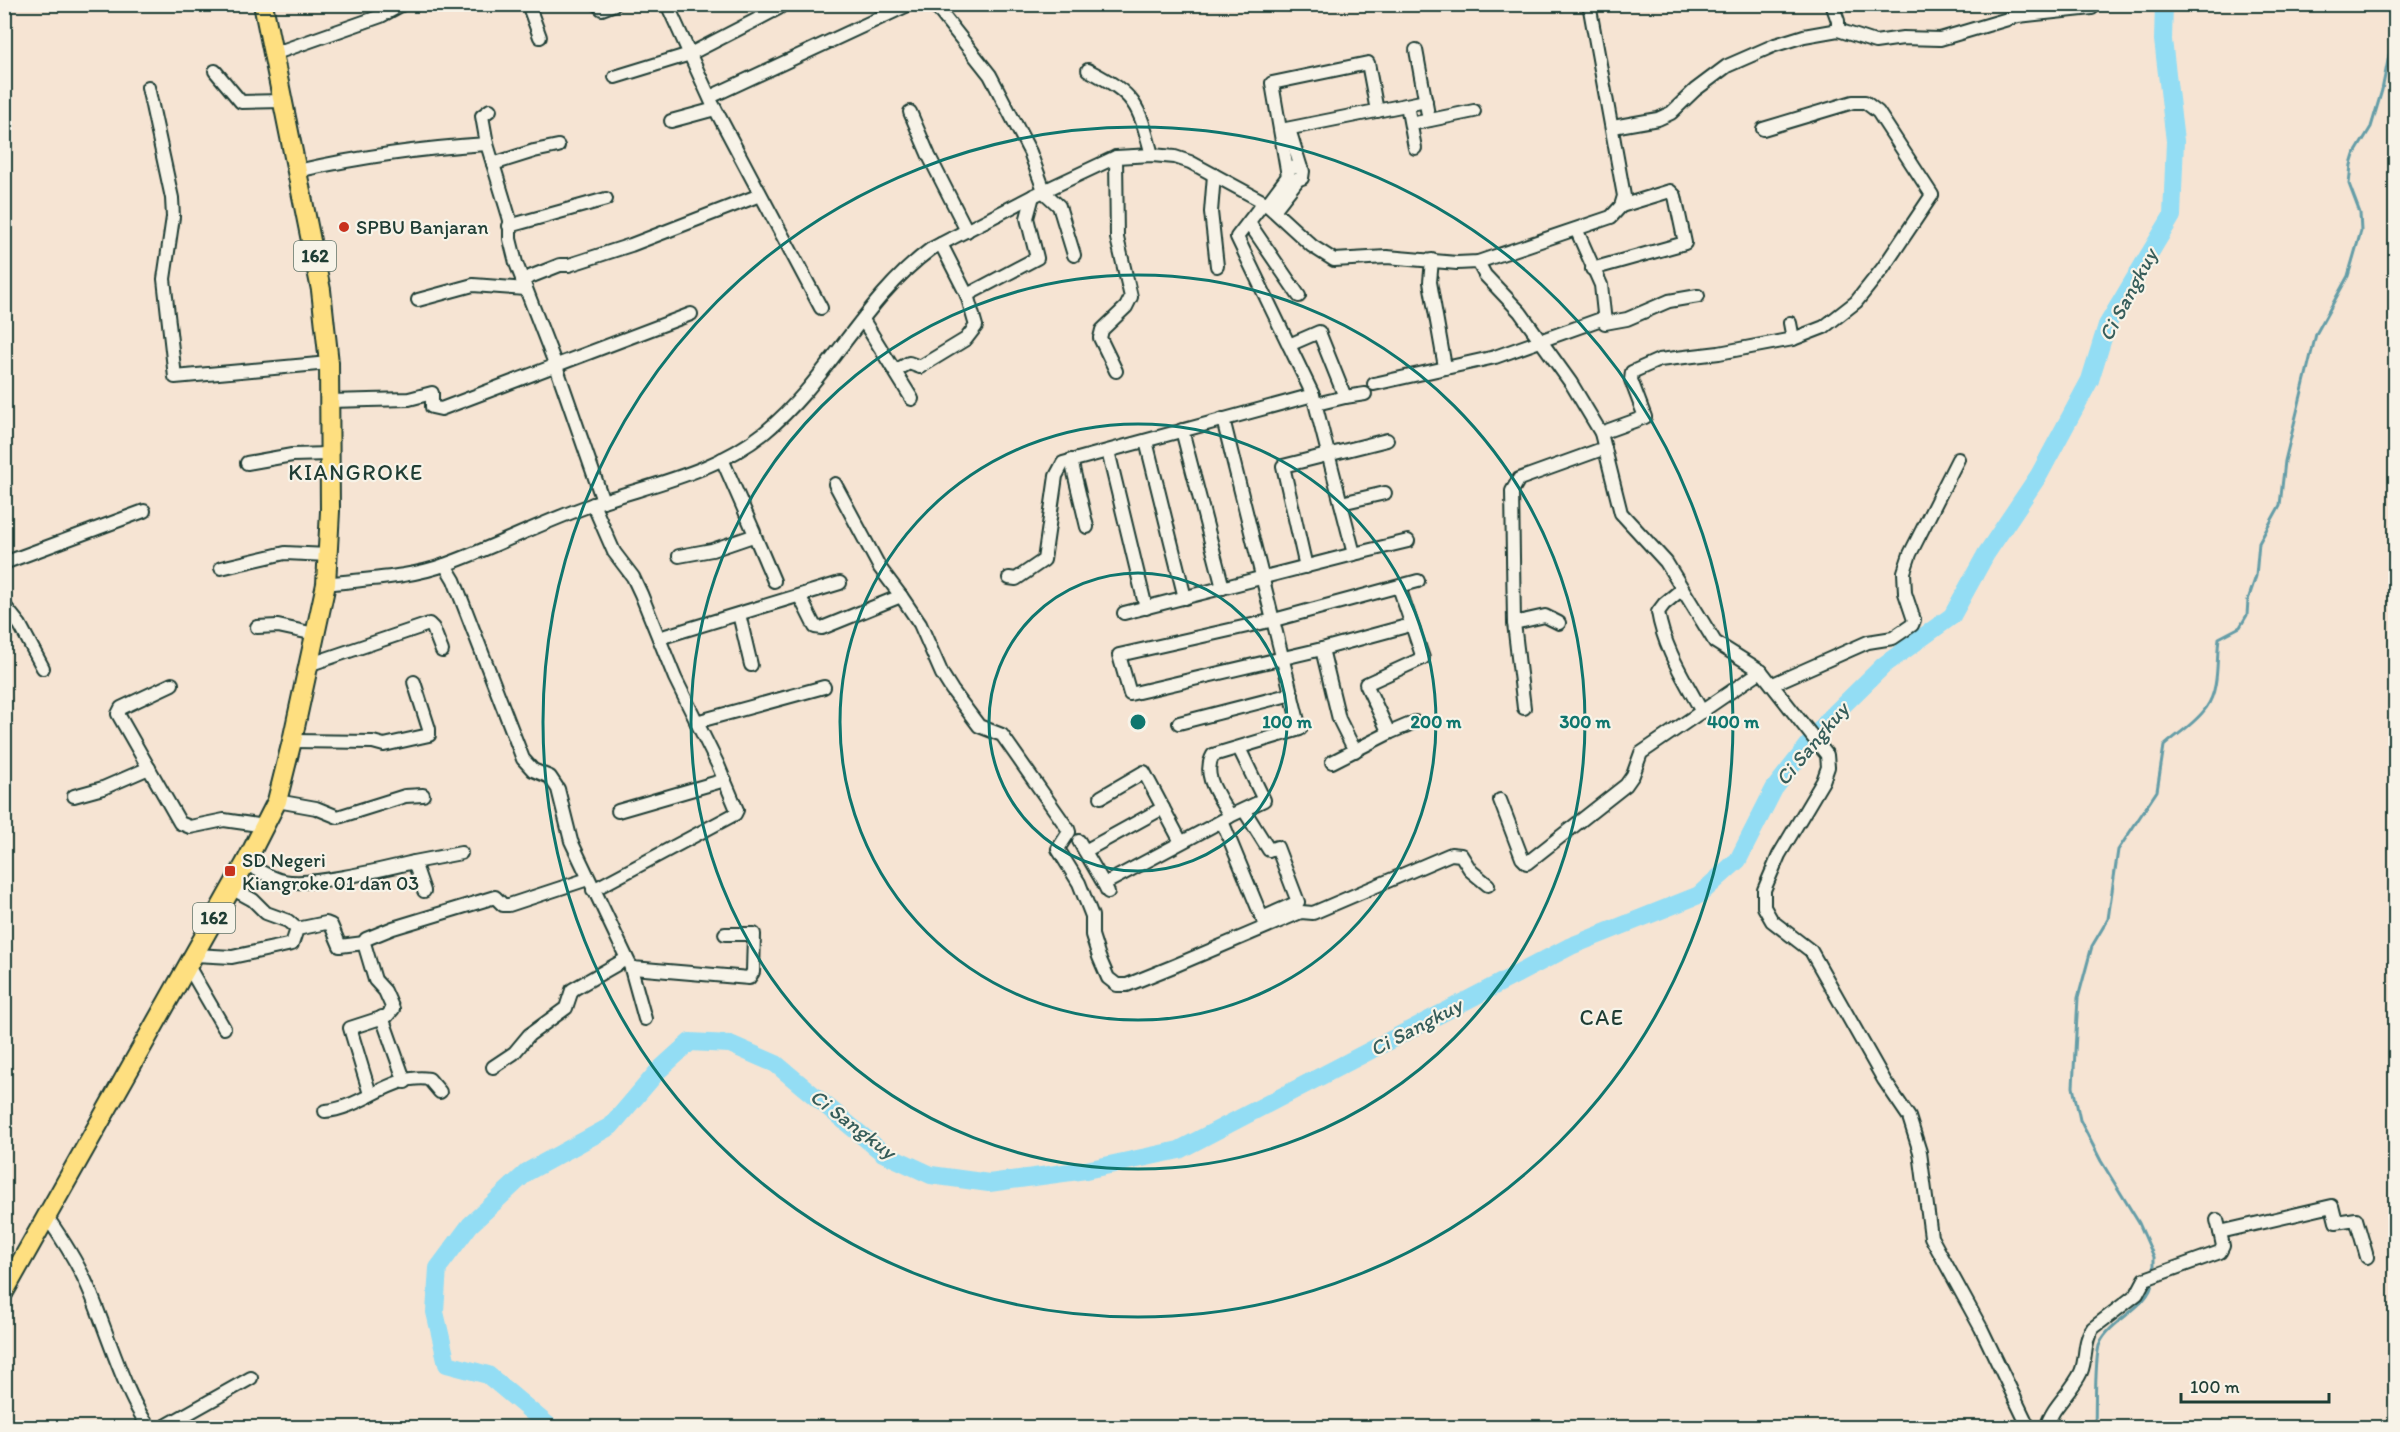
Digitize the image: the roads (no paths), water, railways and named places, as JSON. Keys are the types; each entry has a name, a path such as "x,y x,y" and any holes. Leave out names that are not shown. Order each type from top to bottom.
{"main road":[{"name":"162","path":"4,1292 245,864 277,801 326,584 329,363 321,290 263,4"}],"street":[{"path":"273,54 381,16 403,4"},
{"path":"528,4 540,37"},
{"path":"597,4 602,9 615,4"},
{"path":"615,77 690,54 779,8 780,4"},
{"path":"671,121 712,103 910,4"},
{"path":"934,4 990,75 1030,152 1039,194 1028,218 1037,258 967,295"},
{"path":"1589,4 1613,127 1624,196 1622,206"},
{"path":"1832,4 1838,21 1838,30"},
{"path":"669,5 712,103 821,308"},
{"path":"1613,127 1658,119 1671,113 1712,77 1747,56 1804,36 1838,30 1875,42 1903,38 1925,40 1944,38 2018,16 2092,8"},
{"path":"1416,50 1429,120"},
{"path":"1354,554 1314,400 1237,237 1294,174 1272,83 1368,63 1377,111"},
{"path":"1088,69 1114,83 1138,106 1152,155"},
{"path":"215,71 241,102 283,101"},
{"path":"148,87 172,198 173,217 164,279 175,377 329,363"},
{"path":"1285,130 1426,102"},
{"path":"1600,433 1645,417 1630,376 1642,367 1659,360 1719,353 1793,339 1824,327 1856,302 1883,268 1932,195 1878,112 1865,102 1853,102 1763,129"},
{"path":"1407,105 1415,148"},
{"path":"231,888 254,900 266,913 284,919 297,929 329,923 340,946 364,943 368,937 393,928 495,897 503,905 509,905 590,885 735,814 736,806 725,780 696,722 633,577 614,552 556,366 524,284 510,239 509,226 487,144 482,116 490,110"},
{"path":"1411,124 1474,111"},
{"path":"910,112 929,156 967,231"},
{"path":"297,171 343,160 435,147 487,144"},
{"path":"494,164 558,146"},
{"path":"326,584 445,565 539,524 674,479 722,459 764,433 803,395 902,273 941,244 1071,176 1116,157 1152,155 1183,160 1268,205 1312,246 1334,260 1387,257 1478,262 1577,231 1611,217 1622,206 1673,192 1685,243 1592,269"},
{"path":"1116,157 1117,238 1131,297 1126,307 1102,330 1100,338 1116,371"},
{"path":"1214,175 1211,212 1217,266"},
{"path":"1039,194 1059,206 1074,255"},
{"path":"418,300 481,284 494,288 524,284 560,265 569,265 631,245 760,195"},
{"path":"509,226 606,199"},
{"path":"1249,223 1299,296"},
{"path":"1577,231 1587,249 1592,269 1603,292 1606,323 1627,319 1666,302 1698,296"},
{"path":"895,371 909,363 920,367 970,335 976,326 967,295 941,244"},
{"path":"1432,260 1430,282 1445,367"},
{"path":"1478,262 1485,275 1520,312 1571,383 1600,433 1621,513 1666,562 1714,642 1761,672 1789,704 1827,755 1828,767 1823,781 1779,855 1764,890 1764,906 1773,921 1811,951 1884,1080 1909,1116 1920,1152 1931,1237 1981,1328 2029,1428"},
{"path":"329,401 409,399 432,393 432,407 441,409 691,314"},
{"path":"1374,384 1496,357 1604,318"},
{"path":"862,320 912,399"},
{"path":"1790,323 1793,339"},
{"path":"1289,345 1319,332 1346,397"},
{"path":"1009,578 1016,579 1044,560 1056,476 1063,463 1223,419 1314,400 1365,394"},
{"path":"1223,419 1300,729 1213,755 1207,765 1208,776 1262,918 1298,902 1277,847 1269,850 1263,844 1245,810"},
{"path":"1182,430 1223,588"},
{"path":"1146,441 1185,598"},
{"path":"1306,567 1283,466 1387,441"},
{"path":"1524,708 1514,623 1511,516 1515,484 1519,478 1605,448"},
{"path":"1108,451 1146,608"},
{"path":"247,463 292,455 329,454"},
{"path":"722,459 774,581"},
{"path":"1773,684 1868,642 1893,638 1912,625 1914,620 1902,579 1910,554 1958,459"},
{"path":"1071,460 1087,527"},
{"path":"835,483 880,568 920,624 942,674 979,726 1002,735 1068,829 1069,832 1058,849 1079,884 1092,916 1092,935 1108,978 1117,985 1127,985 1301,912 1317,911 1451,854 1461,855 1471,871 1488,885"},
{"path":"1341,503 1385,493"},
{"path":"4,563 144,511"},
{"path":"679,556 750,540 754,534"},
{"path":"1124,613 1408,541"},
{"path":"221,568 285,552 328,555"},
{"path":"445,565 454,579 523,759 533,770 550,777 558,789 571,841 628,962 645,1019"},
{"path":"1403,627 1322,649 1130,694 1119,655 1274,620 1418,581"},
{"path":"659,638 840,583"},
{"path":"1389,733 1366,684 1423,657 1399,587"},
{"path":"1682,589 1658,612 1667,646 1702,712"},
{"path":"800,597 811,622 815,627 822,628 901,596"},
{"path":"4,605 20,625 43,668"},
{"path":"739,614 751,665"},
{"path":"1514,623 1545,616 1559,622"},
{"path":"308,665 429,624 433,628 441,651"},
{"path":"257,627 278,626 315,634"},
{"path":"1322,649 1339,719 1354,751"},
{"path":"1500,800 1522,858 1527,862 1626,785 1633,775 1641,753 1761,672"},
{"path":"292,741 373,742 384,745 429,735 414,682"},
{"path":"172,684 118,710 178,820 190,827 224,820 265,826"},
{"path":"696,722 824,687"},
{"path":"1179,723 1292,694"},
{"path":"1332,762 1415,722"},
{"path":"1163,808 1082,846 1106,888 1181,842 1264,800 1239,748"},
{"path":"74,796 103,789 149,768"},
{"path":"1101,796 1144,772 1181,842"},
{"path":"618,811 725,780"},
{"path":"277,801 316,808 338,817 405,796 423,795"},
{"path":"245,864 277,879 293,882 337,878 461,853"},
{"path":"414,862 424,891"},
{"path":"224,1028 191,961 232,957 292,944 297,929"},
{"path":"628,962 633,968 749,978 753,972 754,934 725,934"},
{"path":"364,943 375,980 385,991 393,1009 390,1014 350,1028 370,1094"},
{"path":"493,1067 514,1053 529,1035 566,1008 572,990 628,962"},
{"path":"382,1017 405,1082"},
{"path":"325,1111 341,1108 370,1094 405,1082 429,1079 440,1092"},
{"path":"2046,1428 2050,1417 2082,1370 2088,1334 2137,1294 2145,1279 2220,1252 2223,1246 2218,1226 2332,1206 2336,1222 2356,1219 2367,1257"},
{"path":"47,1217 70,1250 89,1288 133,1395 151,1428"},
{"path":"162,1428 251,1378"}],"waterway":[{"name":"Ci Sangkuy","path":"551,1428 488,1375 447,1364 435,1312 438,1268 470,1225 527,1172 611,1126 658,1071 690,1042 730,1044 776,1064 883,1153 931,1175 989,1183 1086,1170 1179,1150 1571,946 1699,895 1738,860 1774,789 1828,720 1884,665 1952,616 1986,554 2039,475 2090,380 2107,325 2172,216 2175,141 2163,40 2164,4"},
{"path":"2154,1273 2154,1257 2139,1223 2101,1161 2080,1120 2073,1087 2078,998 2092,946 2108,919 2118,850 2157,791 2164,746 2197,719 2214,692 2219,638 2240,627 2247,615 2248,600 2256,576 2259,543 2280,505 2285,461 2316,334 2348,276 2361,231 2360,213 2349,184 2351,165 2354,155 2371,127 2382,90 2396,21"},
{"path":"2095,1428 2096,1371 2100,1343 2112,1327 2145,1298 2153,1280"}],"place":[{"name":"SPBU Banjaran","path":"344,227"},
{"name":"SD Negeri Kiangroke 01 dan 03","path":"230,871"}],"district":[{"name":"KIANGROKE","path":"356,472"},
{"name":"CAE","path":"1602,1017"}]}
